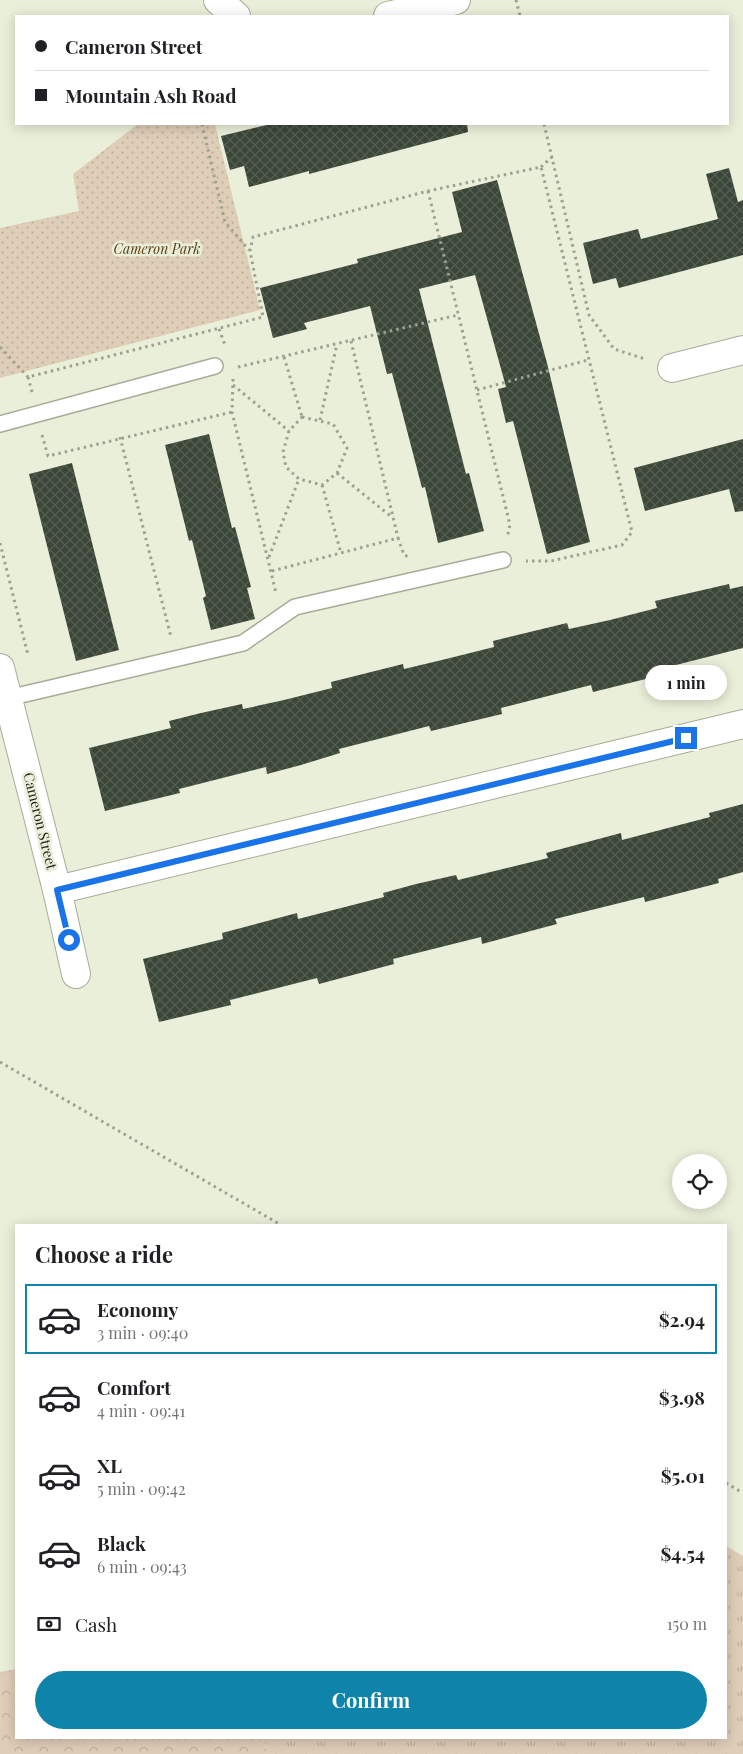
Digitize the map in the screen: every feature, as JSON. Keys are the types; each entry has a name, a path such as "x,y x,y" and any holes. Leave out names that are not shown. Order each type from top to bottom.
{"street":[{"path":"218,0 235,15"},
{"path":"392,15 456,0"},
{"path":"672,368 743,350"},
{"name":"Cameron Street","path":"0,668 57,890 76,974"},
{"path":"57,890 743,724"}],"lane":[{"path":"0,424 215,366"},
{"path":"8,698 243,643 295,607 502,560"}],"path":[{"path":"516,0 520,15"},
{"path":"202,125 226,222 250,251"},
{"path":"544,125 588,316 614,349 672,368"},
{"path":"28,377 263,317 250,251 253,237 428,191 541,167 552,156"},
{"path":"428,191 510,525 502,560 551,561 622,545 632,532 541,167"},
{"path":"215,366 234,368 458,315"},
{"path":"219,329 234,368 232,412 269,558 278,602"},
{"path":"351,341 398,538 404,555 414,559"},
{"path":"320,420 337,344"},
{"path":"0,347 28,377 34,398"},
{"path":"284,357 302,417"},
{"path":"477,390 588,360"},
{"path":"233,385 289,431"},
{"path":"41,431 48,456 120,437 232,412"},
{"path":"302,417 333,424 347,448 336,473 322,485"},
{"path":"302,417 289,431 283,452 286,468 299,479 322,485"},
{"path":"120,437 173,645"},
{"path":"336,473 394,518"},
{"path":"269,558 299,479"},
{"path":"322,485 340,553"},
{"path":"498,536 508,534"},
{"path":"272,571 398,538"},
{"path":"0,543 38,692"},
{"path":"0,1062 280,1224"},
{"path":"727,1484 743,1492"}],"green space":[{"name":"Cameron Park","path":"137,125 215,125 260,310 0,378 0,228 79,211 73,174"},
{"path":"727,1547 743,1556 743,1754 267,1754 263,1739 727,1739"},
{"path":"15,1669 15,1739 263,1739 267,1754 0,1754 0,1672"}],"building":[{"path":"267,125 467,125 468,132 309,174 309,171 249,187 244,166 230,170 221,136"},
{"path":"729,168 738,202 743,200 743,255 619,288 616,278 593,284 583,243 638,229 641,239 718,219 706,174"},
{"path":"497,180 547,363 590,542 547,554 513,421 506,423 498,389 506,387 475,275 419,289 466,474 469,473 484,531 438,543 425,487 422,488 392,373 387,374 370,306 304,323 307,329 273,338 260,288 358,263 357,259 462,232 452,192"},
{"path":"209,434 232,528 235,527 251,587 247,588 255,619 211,630 203,598 206,596 192,540 189,541 165,445"},
{"path":"743,439 743,511 735,512 729,489 645,511 634,468"},
{"path":"72,463 119,650 76,661 29,474"},
{"path":"729,584 730,589 743,586 743,648 664,668 666,674 593,692 591,685 501,708 502,714 431,731 429,726 339,749 340,753 267,774 266,767 179,789 180,793 105,811 89,748 171,728 169,721 242,704 243,709 284,700 332,688 331,682 403,664 404,669 494,647 493,641 567,623 569,629 610,620 657,608 655,601"},
{"path":"743,804 743,872 718,879 719,883 645,902 644,897 555,919 557,924 482,944 481,937 393,959 394,964 319,984 317,978 230,1000 231,1005 159,1022 143,959 223,939 222,933 297,913 298,919 384,897 383,893 416,884 456,875 458,880 548,858 546,853 621,833 622,840 710,817 709,813"}],"route":[{"path":"69,940 57,890 686,738"}]}
